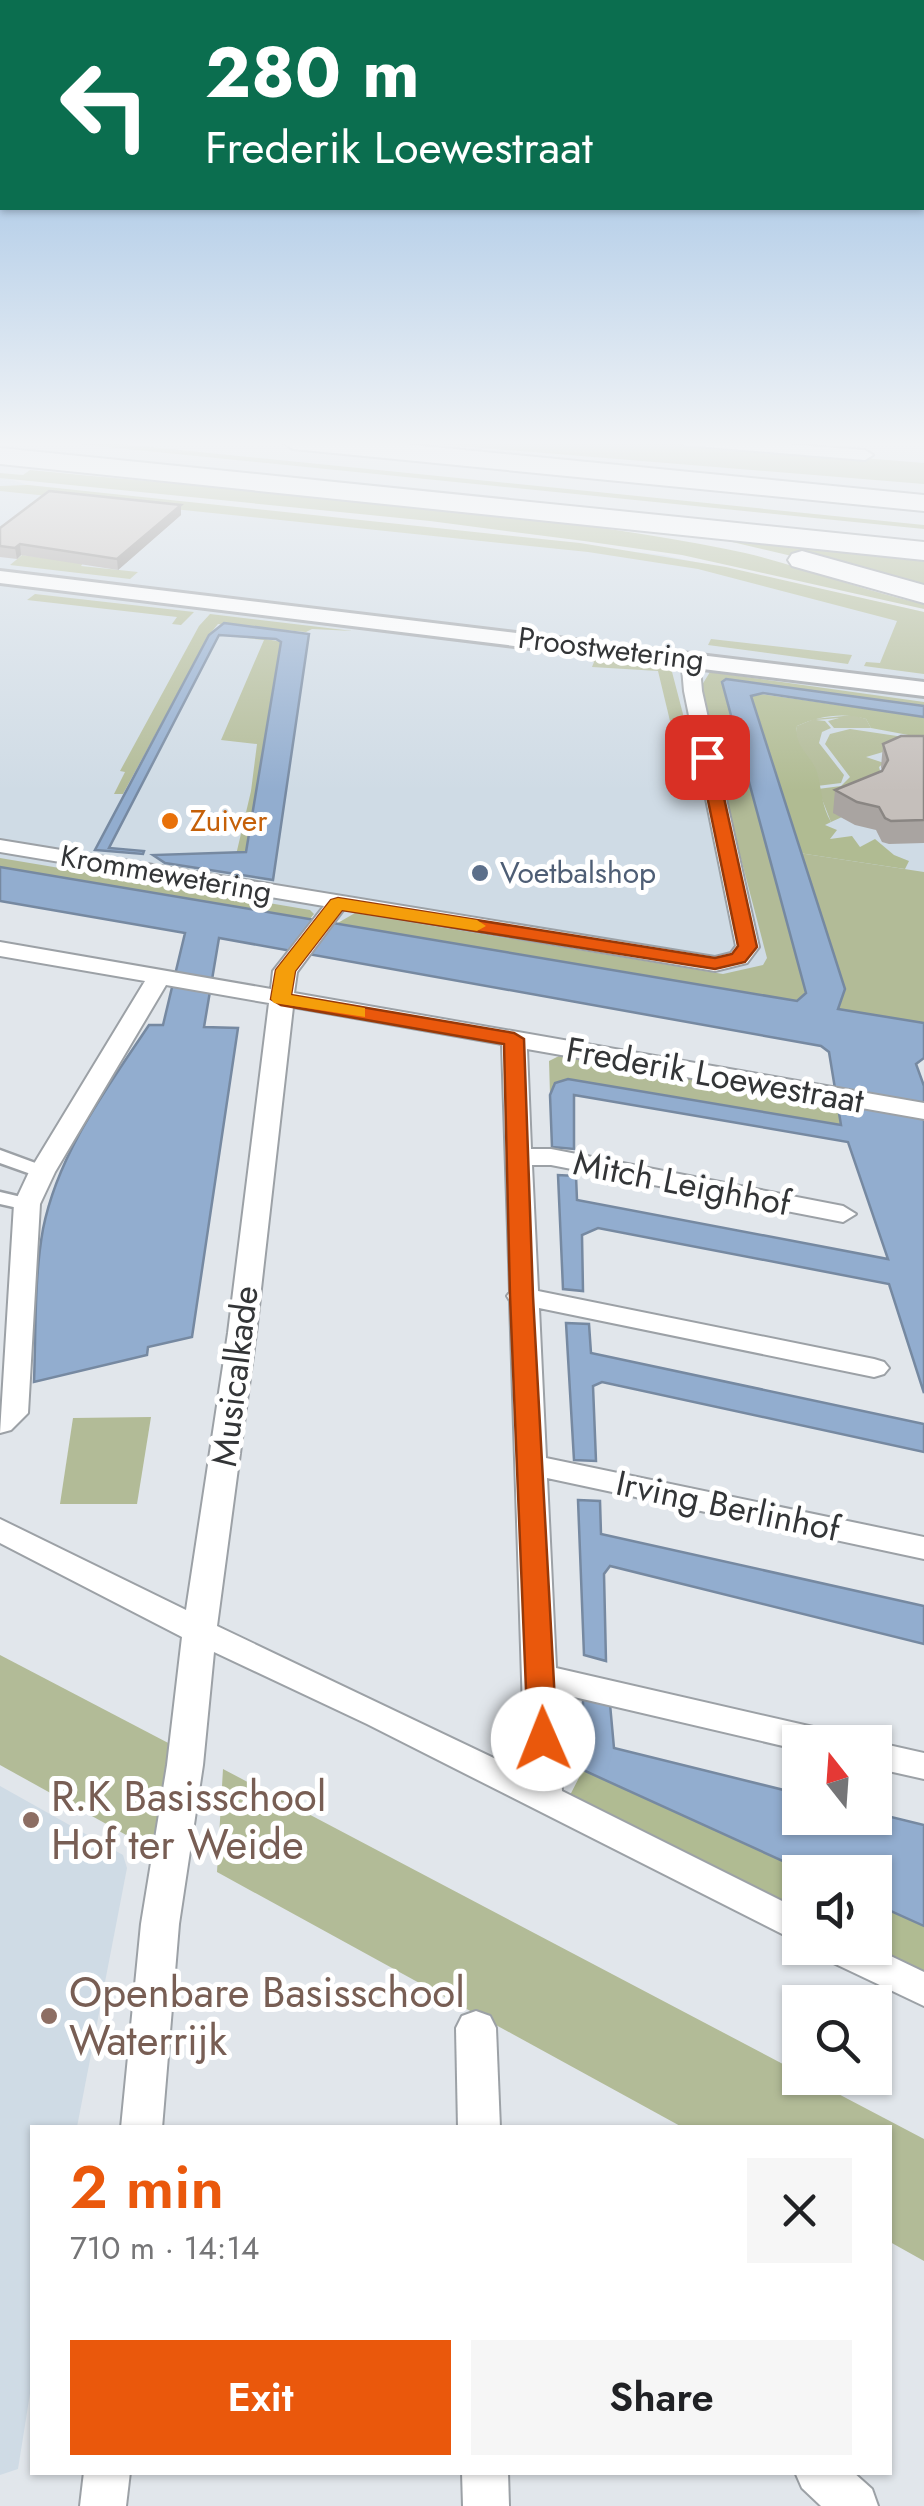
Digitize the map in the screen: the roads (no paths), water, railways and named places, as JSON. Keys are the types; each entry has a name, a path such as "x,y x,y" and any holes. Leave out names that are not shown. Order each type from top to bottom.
{"highway":[{"path":"790,558 924,594"}],"street":[{"name":"Proostwetering","path":"0,577 924,689"},
{"name":"Krommewetering","path":"0,846 333,910 715,964 739,958 748,947 693,692 691,668 696,659"},
{"name":"Musicalkade","path":"141,2125 160,1924 242,1333 285,970 333,910"},
{"name":"Frederik Loewestraat","path":"0,949 924,1111"},
{"path":"0,1423 12,1413 27,1204 42,1172 165,979"},
{"path":"514,1039 521,1296 542,1677 544,1800"},
{"path":"0,1156 42,1172"},
{"name":"Mitch Leighhof","path":"520,1157 551,1157 843,1214"},
{"path":"0,1198 27,1204"},
{"path":"521,1296 874,1368"},
{"name":"Irving Berlinhof","path":"532,1465 924,1548"},
{"path":"0,1530 201,1632 379,1715 782,1919"},
{"path":"542,1677 782,1733"},
{"path":"892,1759 924,1766"},
{"path":"873,1965 924,1990"},
{"path":"476,2028 479,2125"},
{"path":"103,2506 107,2475"},
{"path":"485,2475 486,2506"},
{"path":"821,2475 854,2506"}],"water":[{"path":"224,623 309,634 273,880 165,863 153,855 246,852 281,642 276,639 219,635 109,848 144,851 143,854 95,850 209,635"},
{"path":"726,679 924,706 924,717 763,693 751,696 845,989 838,1009 924,1023 924,1058 916,1064 924,1086 924,1393 889,1284 598,1228 582,1235 583,1291 563,1289 558,1175 576,1176 577,1200 888,1259 848,1142 574,1095 574,1149 552,1147 550,1095 555,1083 568,1079 841,1125 829,1052 821,1046 219,938 204,1027 238,1028 192,1337 148,1347 147,1355 34,1382 38,1267 50,1201 72,1148 101,1097 149,1025 163,1025 185,933 0,901 0,867 797,1001 806,993 722,682"},
{"path":"566,1323 589,1324 591,1353 924,1424 924,1452 602,1382 593,1386 596,1461 574,1460"},
{"path":"578,1500 600,1501 601,1534 924,1606 924,1644 610,1566 604,1574 606,1661 584,1655"},
{"path":"583,1699 610,1704 614,1748 782,1790 782,1835 892,1835 892,1817 924,1825 924,1926 892,1912 892,1855 782,1855 782,1861 583,1770"}],"place":[{"name":"Zuiver","path":"170,821"},
{"name":"Voetbalshop","path":"480,873"},
{"name":"R.K Basisschool Hof ter Weide","path":"31,1820"},
{"name":"Openbare Basisschool Waterrijk","path":"49,2016"}]}
